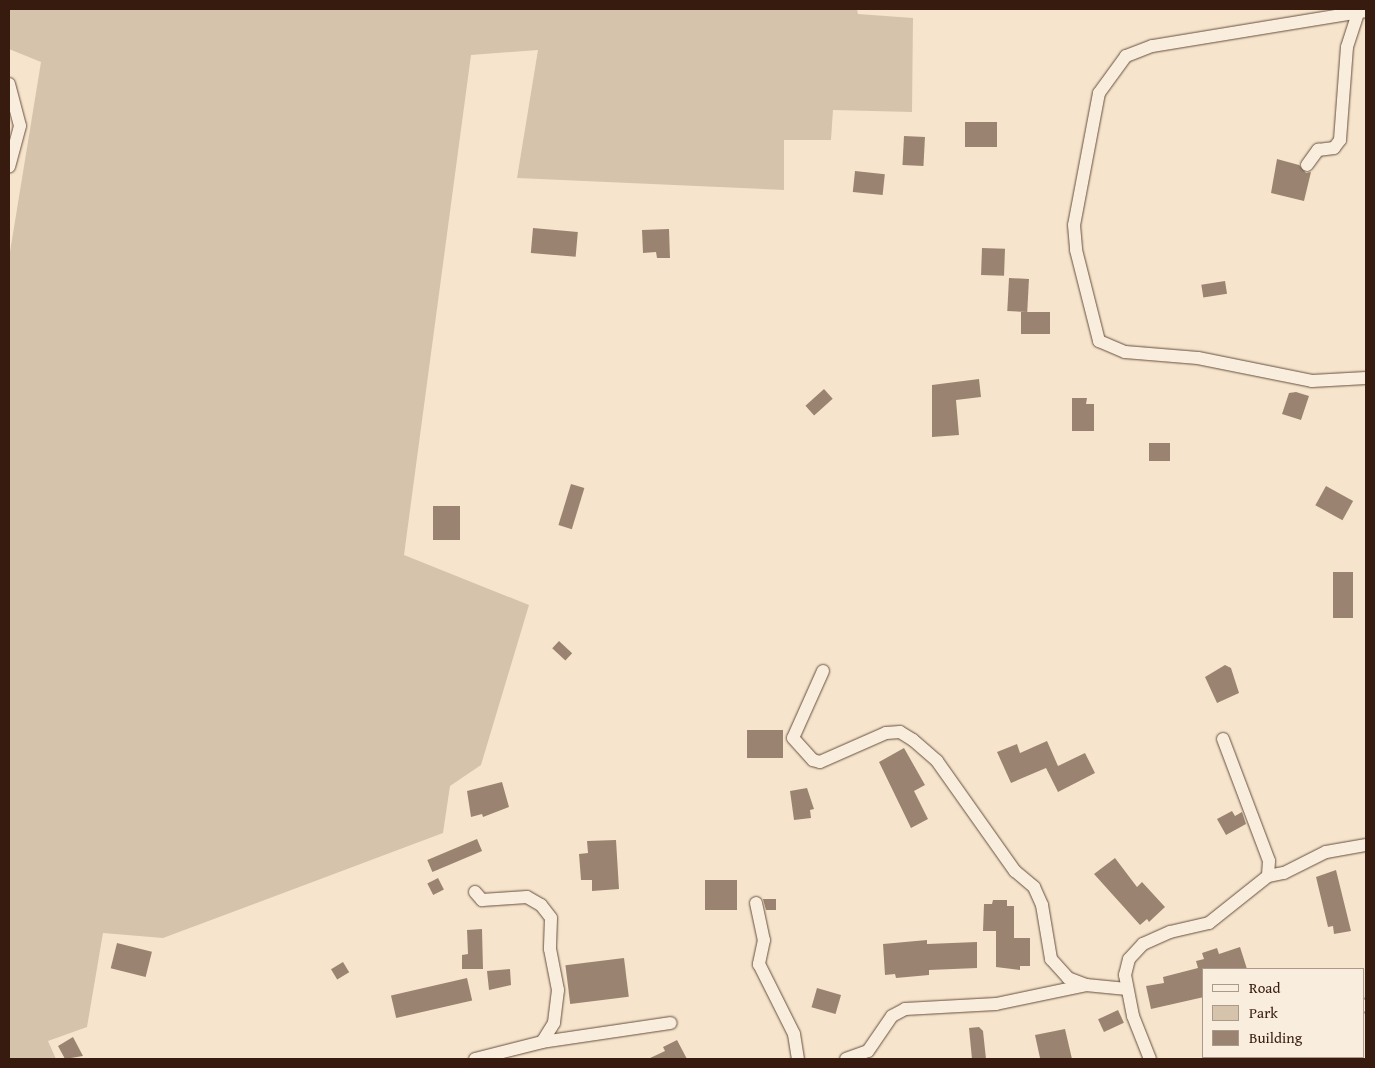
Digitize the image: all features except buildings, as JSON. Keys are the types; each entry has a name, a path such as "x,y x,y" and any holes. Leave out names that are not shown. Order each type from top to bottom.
{"street":[{"path":"1307,165 1318,150 1334,148 1340,140 1347,47 1362,12"},
{"path":"1362,12 1152,46 1126,56 1099,93 1074,224 1076,250 1099,341 1125,352 1198,358 1312,381 1366,378"},
{"path":"9,84 20,126 9,166"},
{"path":"824,671 793,738 813,760 820,762 886,733 900,732 913,740 937,761 1015,871 1034,887 1042,905 1051,959 1068,978 1086,985 1127,989"},
{"path":"1223,739 1269,861 1268,876"},
{"path":"1150,1059 1127,989 1130,959 1143,944 1170,932 1209,923 1268,876 1284,873 1326,852 1366,845"},
{"path":"475,892 482,900 527,897 542,905 551,918 550,949 558,990 554,1023 542,1042"},
{"path":"756,903 764,940 759,964 794,1034 798,1059"},
{"path":"846,1059 868,1051 898,1011 996,1004 1086,985"},
{"path":"475,1059 542,1042 671,1023"}],"green space":[{"path":"9,9 857,9 858,14 913,18 912,112 833,110 831,140 784,140 784,190 517,178 538,50 471,55 404,555 529,605 481,765 450,786 443,833 163,938 103,933 87,1027 48,1041 56,1059 9,1059 9,258 41,62 9,49"}]}
